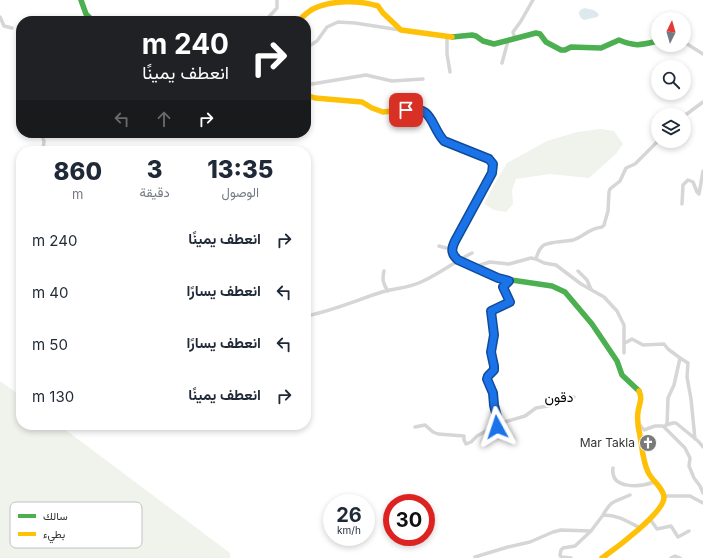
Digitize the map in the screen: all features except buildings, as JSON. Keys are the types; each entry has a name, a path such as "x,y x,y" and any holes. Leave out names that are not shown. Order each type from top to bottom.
{"main road":[{"path":"81,0 88,16"},
{"path":"304,16 320,6 361,2 378,6 383,13 401,30 448,36 472,35 487,43 494,44 536,33 540,34 546,42 561,50 571,47 601,48 619,40 632,45 651,43"},
{"path":"311,97 362,102 372,108 388,113 418,108 428,113 444,141 492,162 494,168 492,173 455,241 452,248 453,255 458,260 498,278 509,281 552,286 564,292 573,300 592,324 617,361 622,375 639,391 641,401 637,420 647,471 654,482 662,490 664,496 663,503 650,520 602,558"}],"street":[{"path":"269,16 276,8 277,0"},
{"path":"515,39 513,32 533,0"},
{"path":"0,17 4,26 12,28"},
{"path":"311,45 317,41 327,27 338,22 401,30"},
{"path":"448,36 447,54 450,72"},
{"path":"502,63 508,41"},
{"path":"691,46 703,54"},
{"path":"311,84 366,75 392,80 423,79"},
{"path":"691,111 703,102"},
{"path":"536,259 540,249 544,245 574,239 592,229 602,228 608,211 610,189 620,181 626,168 635,164 651,148"},
{"path":"682,204 683,185 688,180 693,182 699,194 703,171"},
{"path":"439,246 452,248"},
{"path":"311,315 326,312 388,291 420,283 472,253"},
{"path":"476,269 480,265 490,262 510,264 525,259 536,259 544,263 556,265 581,284 610,302 620,316 624,325 624,353"},
{"path":"384,271 382,279 384,286 388,291"},
{"path":"578,271 587,280 590,289"},
{"path":"415,427 425,425 433,432 438,434 464,436 466,444 486,431 495,429 498,424 498,416 494,405 493,393 487,379 494,370 491,352 494,335 491,311 510,302 503,287 509,281"},
{"path":"625,343 635,339 643,346 664,344 668,349 688,363 687,377 695,439"},
{"path":"680,358 674,385 668,398 665,425 685,448 690,458 689,466 703,493"},
{"path":"498,424 525,416 536,408 552,405 570,397 574,397"},
{"path":"637,420 644,430 673,422 676,423 703,447"},
{"path":"613,468 615,477 621,483 636,486 654,482"},
{"path":"572,558 561,556 561,550 563,548 578,544 591,531 610,504 618,499 630,495"},
{"path":"664,496 690,496 703,503"},
{"path":"603,515 623,518 640,528"},
{"path":"650,520 656,529 671,526 678,537 689,531"},
{"path":"475,557 530,542 561,530 591,531"},
{"path":"671,558 678,556 680,558"}],"shaded area":[{"path":"585,8 595,11 599,15 597,17 584,20 581,18 579,13 580,10"},
{"path":"600,129 614,131 623,144 616,154 589,178 550,174 516,179 512,190 513,204 506,212 494,210 484,204 507,163 547,141 577,132"},
{"path":"0,381 16,392 16,430 66,430 230,553 230,558 0,558"}],"traffic: fast":[{"path":"81,0 88,16"},
{"path":"452,37 472,35 483,41 494,44 536,33 540,34 546,42 561,50 571,47 601,48 619,40 638,45 651,43"},
{"path":"441,136 444,141 492,162 494,167 453,246 452,252 455,258 498,278 552,286 565,292 592,324 617,361 622,375 639,391"}],"traffic: slow":[{"path":"304,16 311,10 328,4 345,2 370,4 378,6 383,13 401,30 452,37"},
{"path":"311,97 362,102 383,112 418,108 430,118 441,136"},
{"path":"602,558 628,539 648,521 657,512 664,497 662,490 646,468 638,424 638,412 641,399 639,391"}],"place":[{"name":"Mar Takla","path":"648,443"}],"district":[{"name":"دقون","path":"559,397"}],"route":[{"path":"406,110 418,108 428,113 444,141 489,159 493,164 494,168 492,173 455,241 452,251 453,255 458,260 476,269 509,281 503,287 510,302 491,311 494,335 491,352 494,370 487,379 493,393 494,405 497,412 497,427"}]}
